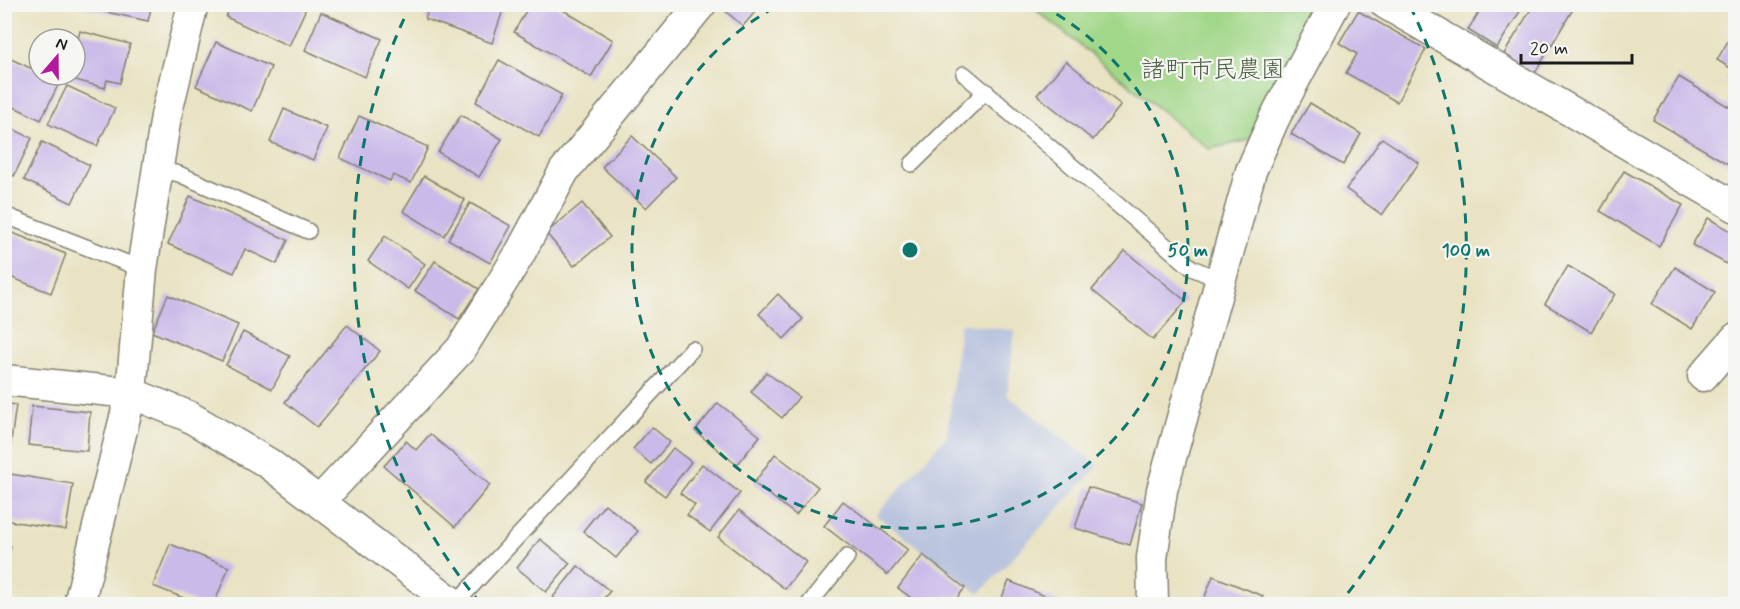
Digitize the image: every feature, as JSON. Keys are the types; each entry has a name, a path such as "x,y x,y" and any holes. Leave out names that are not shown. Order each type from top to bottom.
{"street":[{"path":"79,604 131,393 142,269 166,116 194,4"},
{"path":"320,501 461,349 519,255 564,171 701,4"},
{"path":"1153,604 1152,558 1162,490 1255,161 1335,4"},
{"path":"1386,4 1736,207"},
{"path":"1703,376 1736,338"},
{"path":"4,380 131,393 188,416 221,435 320,501 454,604"}],"lane":[{"path":"964,74 1192,267 1220,280"},
{"path":"912,164 986,91"},
{"path":"158,169 179,174 309,231"},
{"path":"4,215 142,269"},
{"path":"454,604 692,349"},
{"path":"809,604 847,557"}],"shaded area":[{"path":"960,323 1015,331 1007,395 1098,466 979,594 876,515 947,436"}],"green space":[{"name":"諸町市民農園","path":"1030,5 1321,5 1249,140 1209,149"}],"building":[{"path":"84,4 152,4 148,21 83,7"},
{"path":"231,4 304,4 307,6 289,46 226,17"},
{"path":"430,4 505,4 492,43 425,19"},
{"path":"530,4 553,4 613,40 591,77 514,32"},
{"path":"717,4 762,4 743,26"},
{"path":"1534,4 1576,4 1535,73 1504,54"},
{"path":"1483,5 1524,5 1497,48 1468,30"},
{"path":"1358,11 1426,49 1397,102 1346,73 1357,54 1339,43"},
{"path":"321,12 382,39 365,77 305,50"},
{"path":"1736,27 1736,78 1731,76 1734,70 1717,60"},
{"path":"87,33 130,44 120,83 107,80 105,88 87,83"},
{"path":"216,42 271,67 252,111 196,86"},
{"path":"11,59 27,66 27,87 57,87 41,120 4,102 4,73"},
{"path":"499,60 562,95 539,137 476,102"},
{"path":"1066,61 1121,105 1093,140 1037,95"},
{"path":"1679,77 1736,111 1736,152 1728,164 1653,120"},
{"path":"66,87 115,108 97,146 48,124"},
{"path":"1310,103 1361,134 1343,165 1291,134"},
{"path":"284,109 327,128 313,160 270,142"},
{"path":"461,115 502,139 479,177 438,152"},
{"path":"359,116 428,147 411,183 393,175 390,181 340,158"},
{"path":"4,125 32,138 14,176 4,172"},
{"path":"632,136 676,177 646,208 602,167"},
{"path":"1382,138 1419,163 1382,215 1346,189"},
{"path":"42,142 90,165 72,203 24,180"},
{"path":"1624,171 1683,205 1659,246 1600,211"},
{"path":"424,176 465,200 444,236 403,211"},
{"path":"190,196 288,240 277,264 245,249 234,273 168,244"},
{"path":"470,203 511,226 490,263 448,239"},
{"path":"582,203 610,237 574,266 546,233"},
{"path":"1708,218 1736,234 1736,269 1692,245"},
{"path":"5,230 66,254 51,293 5,275"},
{"path":"385,236 425,264 408,289 368,261"},
{"path":"1125,251 1186,301 1153,340 1092,290"},
{"path":"435,261 479,289 459,319 415,291"},
{"path":"1568,266 1615,294 1591,332 1545,304"},
{"path":"1675,267 1715,292 1692,329 1652,304"},
{"path":"778,294 803,319 784,339 759,314"},
{"path":"168,295 238,325 222,361 152,332"},
{"path":"347,325 380,351 317,427 285,402"},
{"path":"243,332 290,356 272,389 226,365"},
{"path":"766,372 799,397 782,418 751,392"},
{"path":"5,403 16,405 10,448 5,447"},
{"path":"718,403 760,436 737,465 695,431"},
{"path":"32,406 90,412 87,451 28,445"},
{"path":"652,427 670,442 651,464 633,449"},
{"path":"430,434 490,485 455,527 384,466 406,441 416,450"},
{"path":"673,448 691,462 665,496 646,482"},
{"path":"775,454 818,487 796,515 754,483"},
{"path":"702,464 740,493 710,532 687,515 695,505 680,493"},
{"path":"4,473 73,484 66,530 4,520"},
{"path":"1088,487 1142,503 1130,545 1075,528"},
{"path":"843,501 908,550 888,575 824,526"},
{"path":"605,504 638,531 616,558 583,531"},
{"path":"739,510 806,562 785,589 718,537"},
{"path":"540,539 570,563 546,592 517,568"},
{"path":"4,544 11,546 6,571 4,571"},
{"path":"170,544 229,567 214,604 199,604 153,586"},
{"path":"923,555 965,588 952,604 919,604 898,588"},
{"path":"578,566 610,591 599,604 563,604 553,597"},
{"path":"1213,576 1263,596 1260,604 1202,604"},
{"path":"1009,581 1064,604 999,604"}]}
